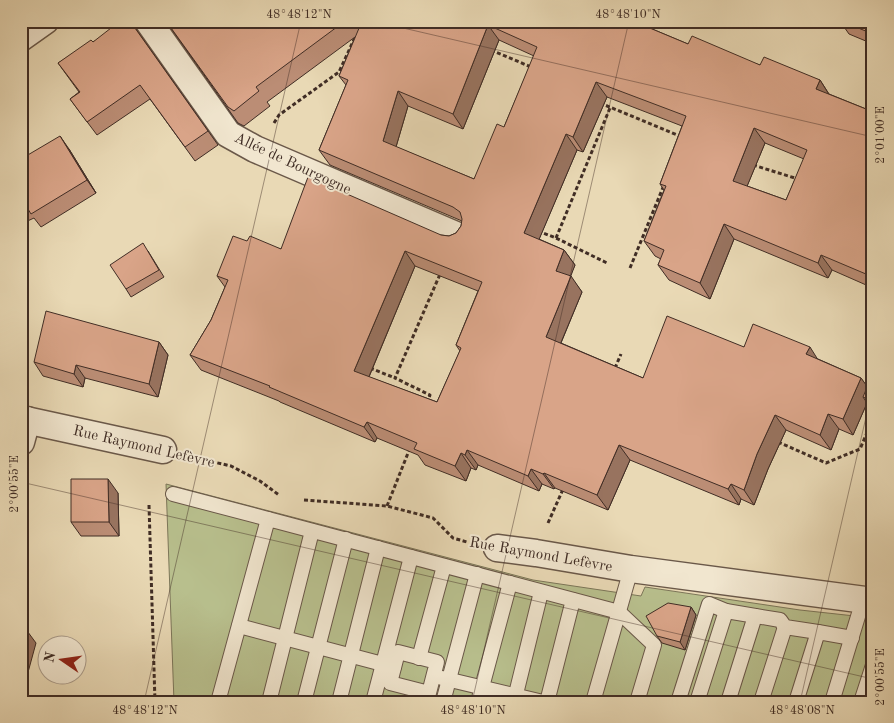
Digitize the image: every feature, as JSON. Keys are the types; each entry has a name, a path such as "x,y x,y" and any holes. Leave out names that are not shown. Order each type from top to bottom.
{"street":[{"path":"21,38 45,21"},
{"name":"Allée de Bourgogne","path":"148,21 228,134 255,149 458,236"},
{"name":"Rue Raymond Lefèvre","path":"23,427 163,450"},
{"name":"Rue Raymond Lefèvre","path":"497,548 631,569 868,600"}],"lane":[{"path":"173,494 619,612 654,645 637,702"},
{"path":"218,702 268,519"},
{"path":"269,702 312,531"},
{"path":"304,702 346,540"},
{"path":"339,702 378,548"},
{"path":"373,702 389,665 398,652 436,662 429,693 409,695 390,683 389,665 411,557"},
{"path":"419,658 444,566"},
{"path":"594,702 631,569"},
{"path":"443,702 477,574"},
{"path":"478,702 510,583"},
{"path":"514,698 542,592"},
{"path":"547,702 573,600"},
{"path":"832,702 852,638 868,600"},
{"path":"678,702 709,604 726,611 780,620 785,627 852,638"},
{"path":"697,702 726,611"},
{"path":"728,702 755,616"},
{"path":"239,626 389,665"},
{"path":"762,702 785,627"},
{"path":"796,702 818,632"},
{"path":"861,702 873,665"},
{"path":"433,676 482,687 514,698 543,702"}],"path":[{"path":"255,149 279,115 339,72 358,30"},
{"path":"489,50 534,67"},
{"path":"593,99 610,108 684,137"},
{"path":"556,238 610,108"},
{"path":"752,164 807,181"},
{"path":"630,268 666,181"},
{"path":"531,228 607,263"},
{"path":"395,378 458,236"},
{"path":"621,354 614,368 623,372"},
{"path":"367,367 430,395 427,404"},
{"path":"773,439 826,463 860,449 873,419"},
{"path":"388,506 412,441"},
{"name":"Rue Raymond Lefèvre","path":"163,450 232,466 260,481 284,498"},
{"path":"536,553 566,483"},
{"name":"Rue Raymond Lefèvre","path":"302,500 388,506 433,518 453,538 497,548"},
{"path":"149,504 155,702"}],"green space":[{"path":"166,484 533,580 641,596 645,587 800,610 873,618 873,702 174,702"}],"building":[{"path":"120,21 130,21 208,131 185,147 140,85 87,122 70,99 80,92 58,63 91,40 93,42"},
{"path":"166,21 345,21 256,87 259,91 234,111 228,107"},
{"path":"362,21 633,21 688,44 692,36 760,65 764,57 820,80 816,89 871,111 873,107 873,277 821,255 818,263 724,224 700,283 658,265 664,250 644,241 666,186 660,184 686,116 596,82 573,137 566,134 524,233 564,250 556,271 571,276 546,337 643,378 667,316 744,347 753,324 810,347 806,354 861,378 843,419 828,414 820,435 775,415 757,454 744,490 731,484 728,489 619,445 597,495 531,469 528,476 467,450 465,455 461,453 455,466 414,449 417,443 367,422 364,427 270,386 190,355 211,320 228,280 217,276 233,236 247,241 250,236 281,249 308,177 441,235 449,236 456,233 461,226 460,212 453,207 319,150 348,80 339,76","holes":["488,25 537,47 504,127 497,124 474,179 383,141 398,91 453,114","754,128 807,150 786,200 733,181","405,251 482,282 456,345 461,348 437,402 354,371"]},
{"path":"841,21 873,21 873,34"},
{"path":"60,136 87,180 31,214 25,204 21,206 21,159"},
{"path":"143,243 159,270 126,289 110,265"},
{"path":"46,311 159,342 149,384 76,365 74,374 34,362"},
{"path":"873,373 873,401 863,397"},
{"path":"71,479 108,479 109,522 71,522"},
{"path":"668,603 691,607 680,642 657,636 646,616"}]}
